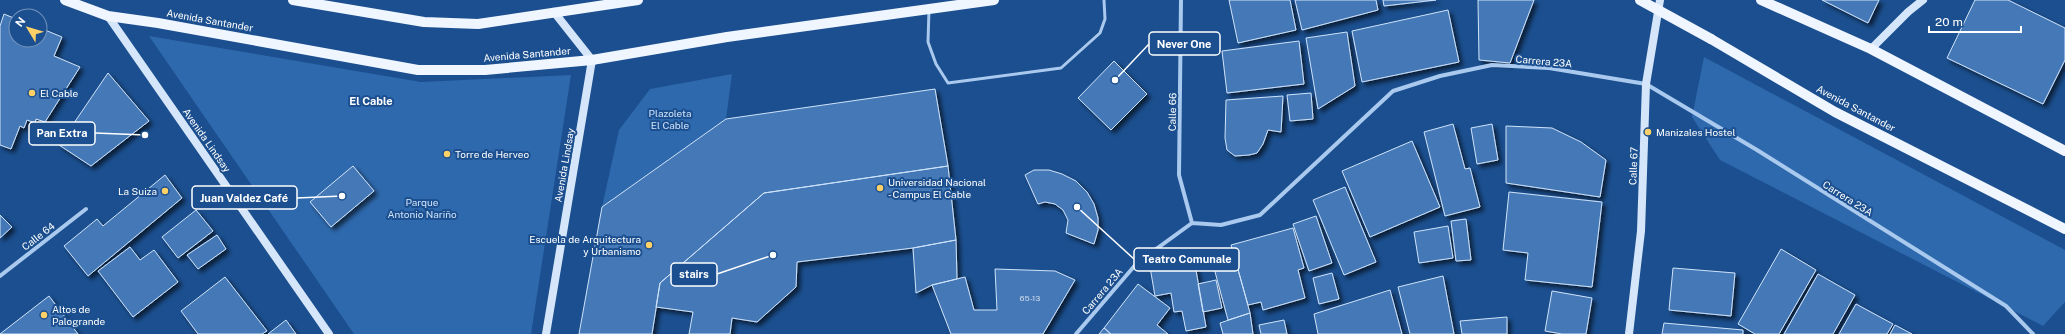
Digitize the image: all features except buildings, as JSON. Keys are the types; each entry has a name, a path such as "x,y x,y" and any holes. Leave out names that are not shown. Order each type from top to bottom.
{"main road":[{"name":"Avenida Santander","path":"65,0 108,16 158,23 418,70 485,70 592,60 727,37 994,0"},
{"path":"292,0 424,22 478,24 638,0"},
{"name":"Avenida Santander","path":"1640,0 1659,5 1710,39 1835,112 2065,229"},
{"path":"1761,0 1871,49 2065,151"},
{"path":"1871,49 1923,0"},
{"name":"Calle 67","path":"1629,334 1642,231 1646,84 1659,5"},
{"path":"554,12 592,60"},
{"name":"Avenida Lindsay","path":"108,16 329,334"},
{"name":"Avenida Lindsay","path":"546,334 592,60"}],"street":[{"name":"Calle 66","path":"1181,0 1179,175 1192,223"},
{"name":"Carrera 23A","path":"1076,334 1137,263 1192,223 1221,225 1260,214 1393,91 1440,76 1492,65 1549,68 1646,84 1757,150 2006,306 2033,334"},
{"name":"Calle 64","path":"0,276 86,209"}],"lane":[{"path":"930,10 928,42 936,64 948,82 1061,68 1100,33 1105,19 1104,0"}],"green space":[{"name":"Parque Antonio Nariño","path":"149,36 421,82 571,75 531,334 354,334"},
{"path":"1704,57 2065,250 2065,302 2043,326 1720,160 1692,117"},
{"name":"Plazoleta El Cable","path":"732,74 726,119 602,207 619,130 650,89"}],"place":[{"name":"Never One","path":"1115,80"},
{"name":"El Cable","path":"32,93"},
{"name":"Manizales Hostel","path":"1648,132"},
{"name":"Pan Extra","path":"145,135"},
{"name":"Torre de Herveo","path":"447,154"},
{"name":"Universidad Nacional - Campus El Cable","path":"880,188"},
{"name":"La Suiza","path":"165,191"},
{"name":"Juan Valdez Café","path":"342,196"},
{"name":"Teatro Comunale","path":"1077,207"},
{"name":"Escuela de Arquitectura y Urbanismo","path":"649,245"},
{"name":"stairs","path":"773,255"},
{"name":"Altos de Palogrande","path":"44,315"}],"district":[{"name":"El Cable","path":"371,101"}]}
